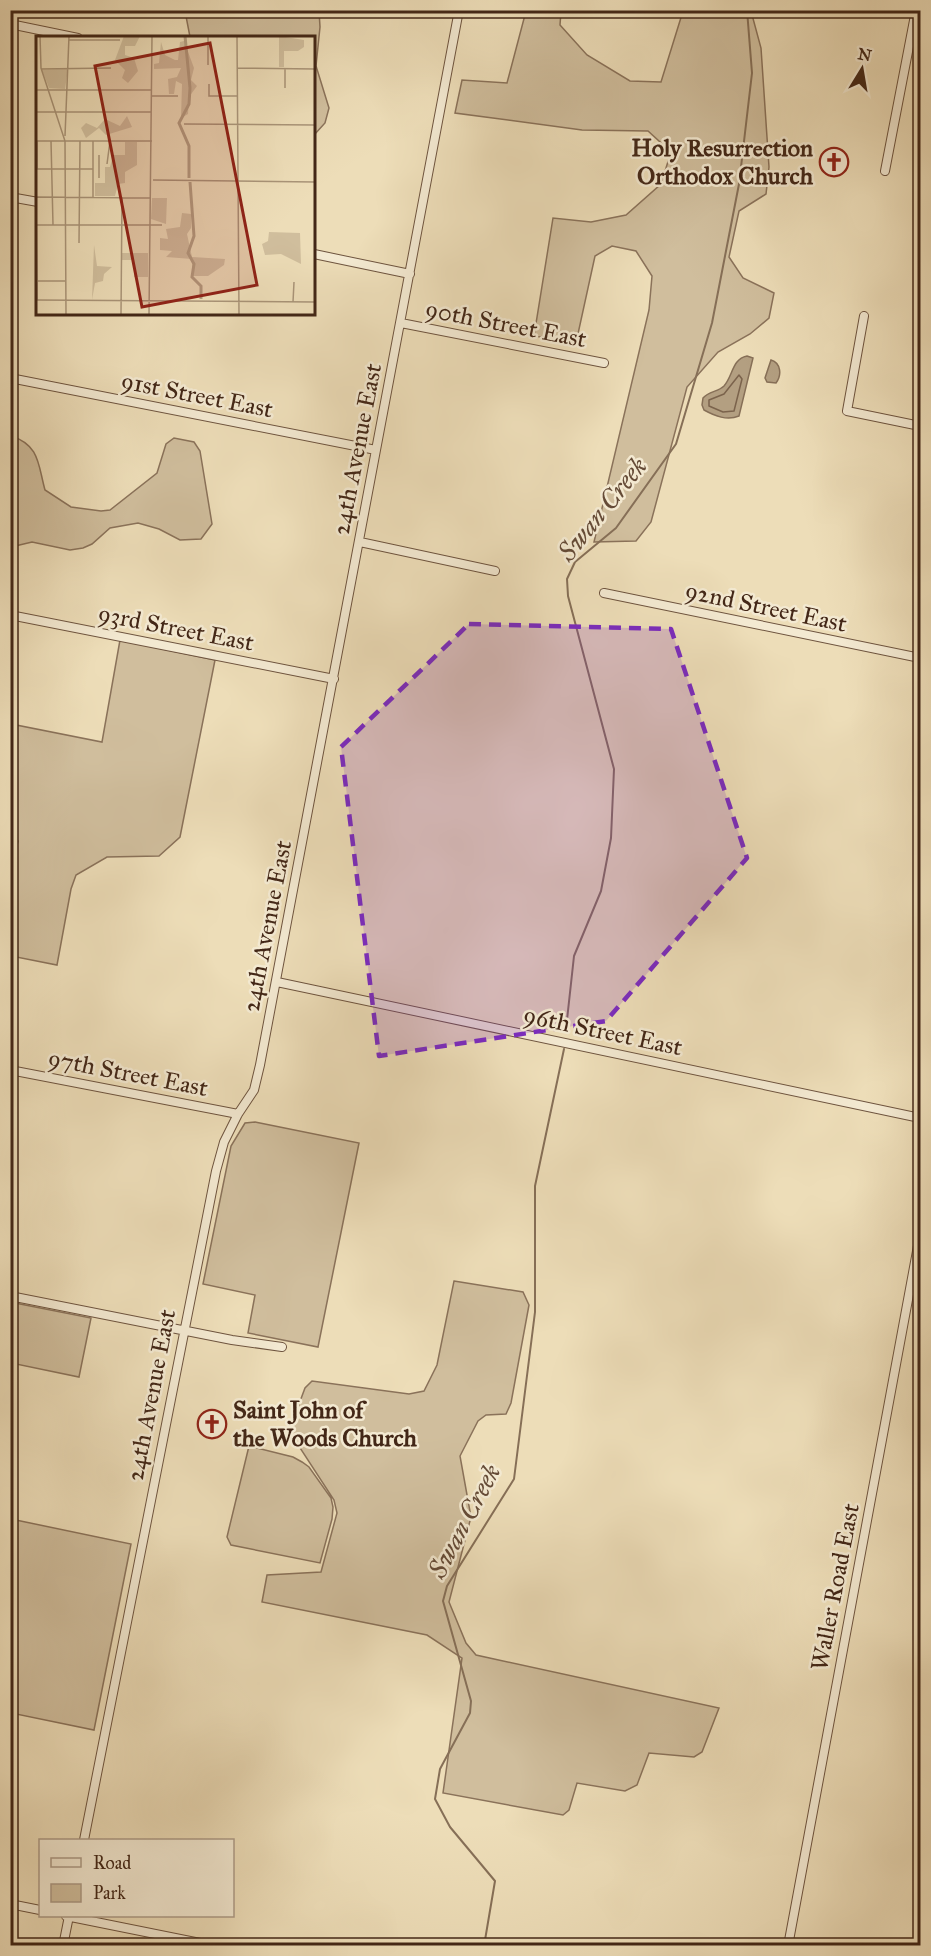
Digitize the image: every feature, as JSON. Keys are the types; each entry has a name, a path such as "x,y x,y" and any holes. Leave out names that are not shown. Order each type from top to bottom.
{"street":[{"name":"24th Avenue East","path":"84,1839 216,1171 224,1142 238,1114 254,1090 260,1065 459,10"},
{"path":"885,171 916,10"},
{"path":"10,24 68,36"},
{"path":"10,197 36,202"},
{"name":"90th Street East","path":"315,254 410,274"},
{"path":"864,316 848,411 921,426"},
{"name":"90th Street East","path":"401,323 604,363"},
{"name":"91st Street East","path":"10,378 376,450"},
{"path":"360,542 495,571"},
{"name":"92nd Street East","path":"604,593 921,658"},
{"name":"93rd Street East","path":"10,615 334,679"},
{"name":"96th Street East","path":"277,982 921,1118"},
{"name":"97th Street East","path":"11,1072 238,1114"},
{"name":"Waller Road East","path":"788,1946 921,1235"},
{"path":"10,1296 232,1340 282,1347"},
{"path":"10,1904 39,1910"},
{"path":"63,1946 68,1917"},
{"path":"72,1917 175,1942 214,1946"}],"highlighted area":[{"path":"469,624 671,629 747,858 606,1021 379,1056 341,747"}],"green space":[{"path":"185,11 319,11 320,27 316,66 329,108 325,123 315,134 315,36 190,36"},
{"path":"526,11 561,11 560,25 587,55 630,81 661,82 683,11 751,11 761,48 769,167 766,194 739,211 729,257 743,278 774,293 769,318 750,334 718,352 687,387 651,522 636,541 594,542 649,310 652,276 636,251 612,246 595,256 576,343 534,336 553,218 591,222 626,215 661,184 671,152 648,131 582,130 455,113 462,80 507,83"},
{"path":"11,436 33,450 45,490 71,507 101,511 110,510 157,473 166,444 174,438 194,442 200,451 212,524 201,539 180,540 159,529 138,523 110,528 92,544 83,548 70,550 32,542 11,547"},
{"path":"120,640 215,660 180,837 159,856 107,857 76,875 71,889 57,965 11,956 11,869 18,841 13,837 11,839 11,724 102,742"},
{"path":"255,1122 359,1143 318,1347 248,1333 255,1295 203,1284 231,1146 245,1123"},
{"path":"454,1281 523,1292 529,1305 511,1403 506,1414 486,1415 478,1421 460,1456 471,1517 449,1602 466,1643 476,1655 719,1708 702,1752 694,1757 649,1753 637,1785 625,1791 577,1783 569,1810 563,1815 443,1793 462,1658 427,1635 262,1602 267,1575 321,1572 337,1513 334,1500 289,1431 305,1388 312,1381 409,1394 424,1391 437,1365"},
{"path":"10,1302 91,1318 79,1377 11,1363"},
{"path":"249,1446 293,1457 302,1462 309,1467 331,1498 332,1519 320,1563 231,1545 227,1537"},
{"path":"11,1519 131,1544 94,1730 11,1713 10,1587 13,1577 10,1576"}],"water":[{"path":"747,356 753,358 739,416 721,417 704,410 703,398 724,386 738,361"},
{"path":"771,360 780,370 776,383 767,382 765,378"}],"waterway":[{"name":"Swan Creek","path":"566,1029 574,956 601,891 611,838 614,769 568,596 567,579 575,562 616,528 676,444 712,323 739,184 752,73 747,10"},
{"name":"Swan Creek","path":"484,1946 495,1881 450,1827 435,1799 440,1769 470,1713 471,1701 443,1601 447,1586 514,1479 535,1312 535,1186 564,1049"}],"place":[{"name":"Holy Resurrection Orthodox Church","path":"834,162"},
{"name":"Saint John of the Woods Church","path":"212,1424"}]}
